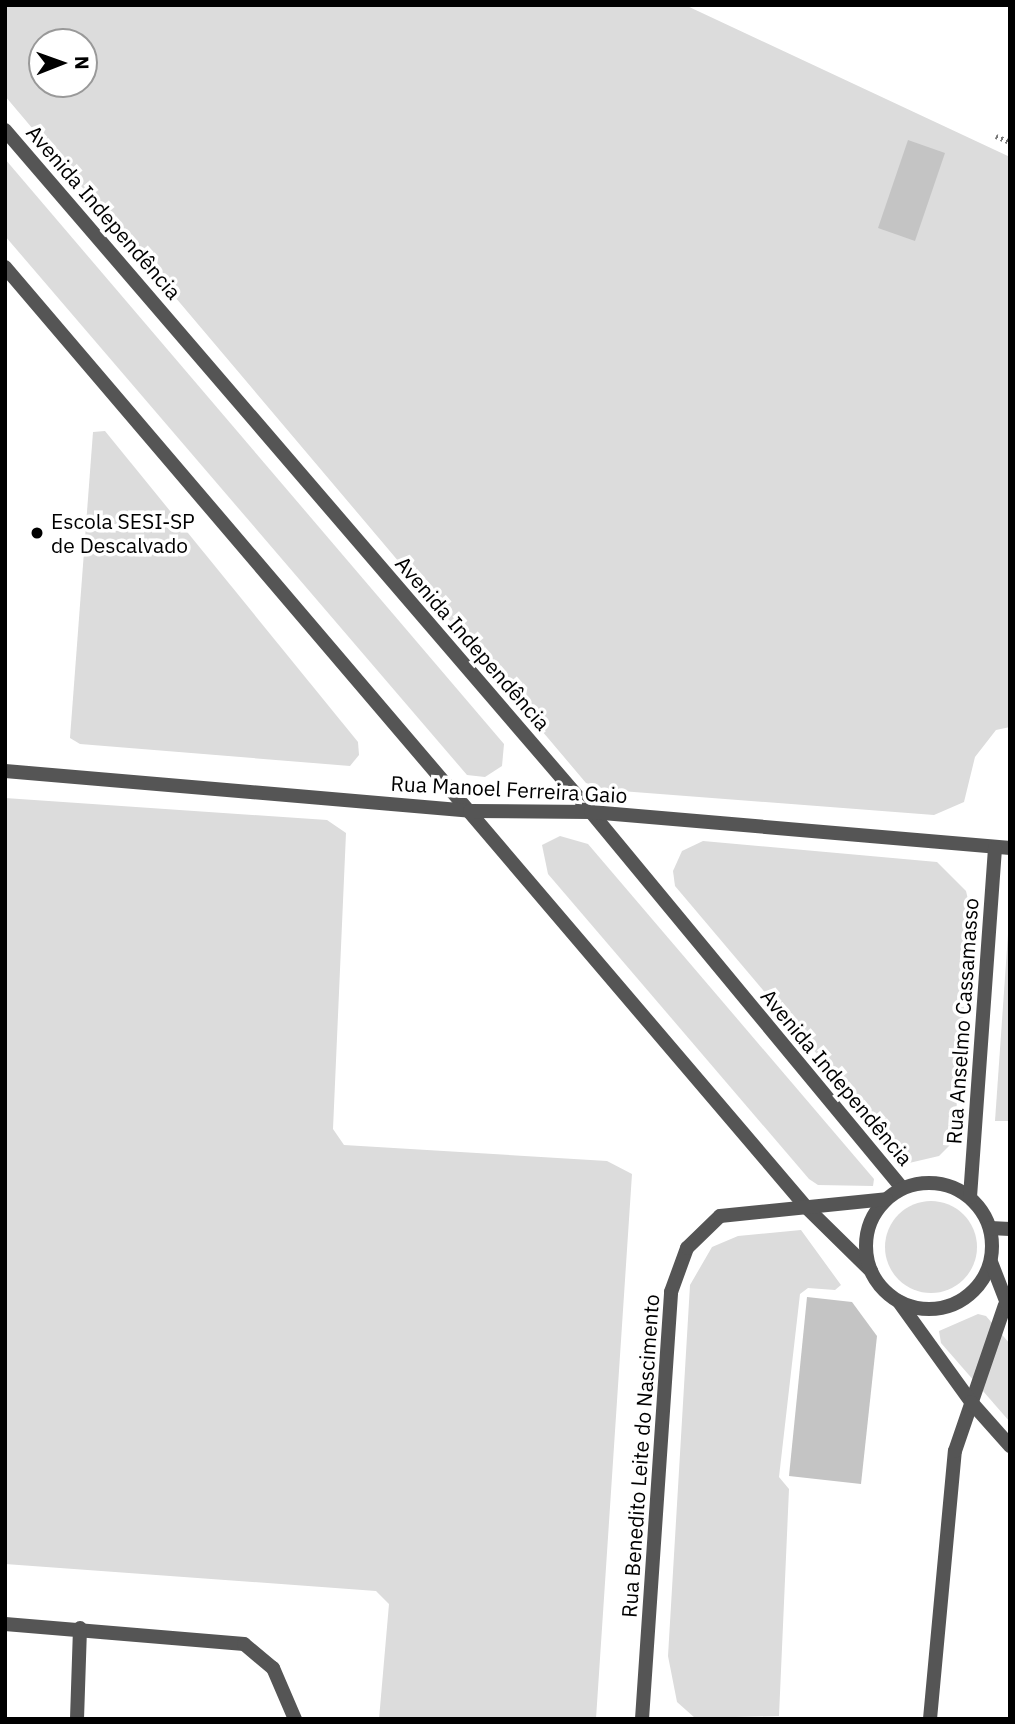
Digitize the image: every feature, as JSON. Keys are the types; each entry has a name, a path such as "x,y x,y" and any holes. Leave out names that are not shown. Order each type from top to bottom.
{"street":[{"name":"Avenida Independência","path":"5,130 591,812 902,1188"},
{"path":"5,267 807,1208 899,1302 971,1402 1010,1446"},
{"name":"Rua Manoel Ferreira Gaio","path":"5,771 470,811 591,812 1002,847"},
{"name":"Rua Anselmo Cassamasso","path":"970,1197 1002,847"},
{"path":"871,1271 867,1233 886,1199 902,1188 938,1182 970,1197 990,1228 991,1262 1007,1308 955,1451 930,1719"},
{"name":"Rua Benedito Leite do Nascimento","path":"642,1719 671,1292 687,1248 720,1216 886,1199"},
{"path":"990,1228 1010,1230"},
{"path":"899,1302 927,1309 955,1304 983,1280 991,1262"},
{"path":"5,1624 80,1628 244,1644 273,1668 295,1719"},
{"path":"77,1719 80,1628"}],"path":[{"path":"996,136 1010,142"}],"shaded area":[{"path":"5,5 685,5 1010,157 1010,727 996,730 975,757 964,802 934,815 608,790 586,783 5,96"},
{"path":"5,159 504,744 502,766 485,777 467,775 5,236"},
{"path":"105,431 358,742 359,755 350,766 80,744 70,738 93,432"},
{"path":"5,798 327,820 346,833 333,1129 344,1145 607,1161 632,1174 596,1719 379,1719 389,1604 376,1591 5,1564"},
{"path":"560,836 588,844 874,1179 873,1186 818,1185 809,1179 548,874 542,845"},
{"path":"703,841 937,862 966,891 971,912 954,1141 939,1156 909,1163 675,886 673,871 682,851"},
{"path":"1010,918 1010,1121 995,1121 1009,920"},
{"path":"931,1201 949,1204 964,1214 974,1229 977,1247 974,1265 964,1280 949,1290 931,1293 913,1290 898,1280 888,1265 885,1247 888,1229 898,1214 913,1204"},
{"path":"801,1230 841,1285 835,1290 808,1288 800,1294 779,1477 789,1489 779,1716 695,1718 677,1702 668,1656 690,1285 712,1247 738,1236"},
{"path":"978,1314 986,1316 1010,1344 1010,1422 941,1343 939,1331"}],"building":[{"path":"908,140 945,153 915,241 878,228"},
{"path":"807,1297 852,1302 877,1336 861,1484 789,1476"}],"place":[{"name":"Escola SESI-SP de Descalvado","path":"37,533"}]}
